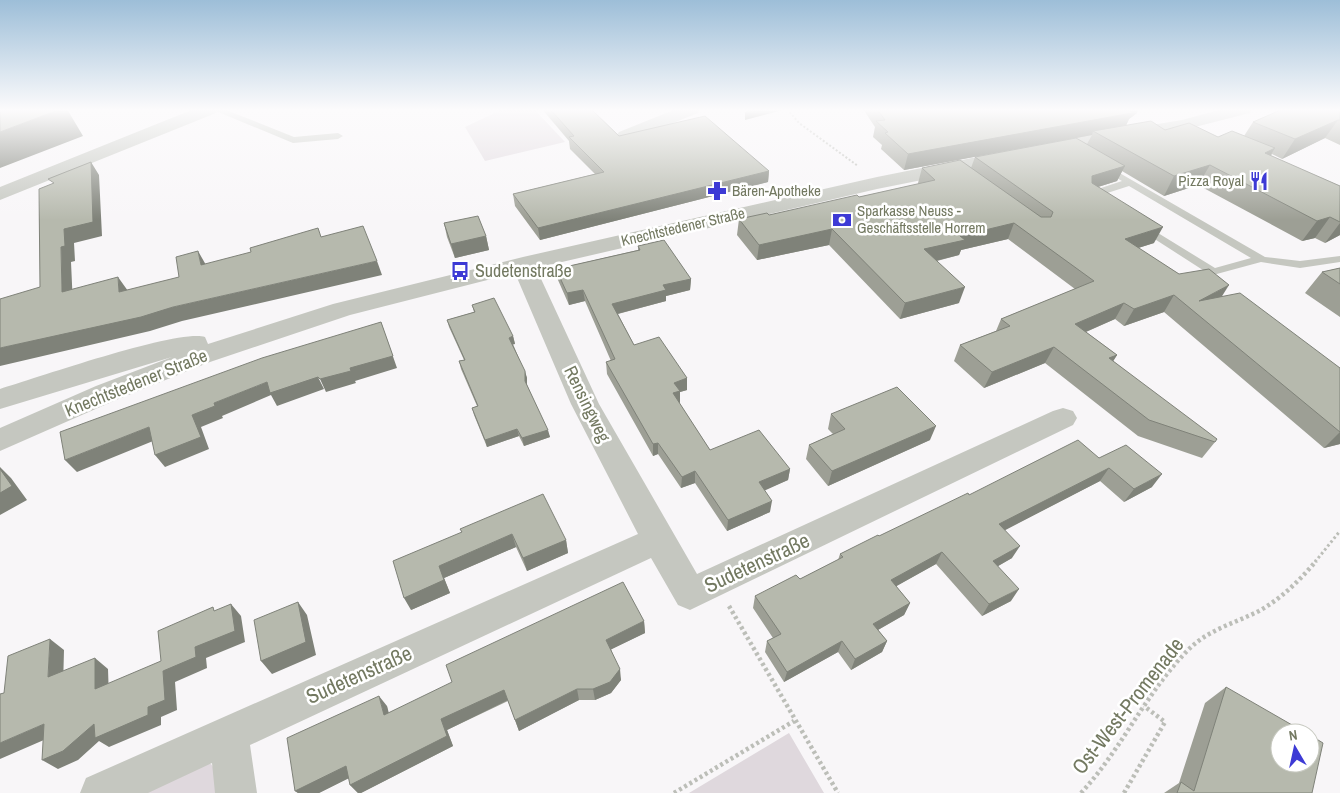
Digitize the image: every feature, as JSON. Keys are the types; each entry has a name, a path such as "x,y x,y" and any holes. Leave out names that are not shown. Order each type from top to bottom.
{"street":[{"path":"0,194 119,146"},
{"name":"Knechtstedener Straße","path":"0,440 106,392 273,331 342,309 523,264 878,183 962,173 1080,153 1106,146"},
{"name":"Rensingweg","path":"523,264 586,404 658,540"},
{"name":"Knechtstedener Straße","path":"0,399 144,355 209,340 273,331"},
{"name":"Sudetenstraße","path":"101,793 658,540 690,594 1063,418"},
{"path":"229,734 236,793"}],"lane":[{"path":"1080,153 1261,259 1281,265 1304,266 1340,259"},
{"path":"1106,205 1090,195 1130,182"},
{"path":"1131,220 1213,272 1261,259"}],"path":[{"path":"831,146 843,152 878,183"},
{"name":"Ost-West-Promenade","path":"1081,793 1094,780 1114,754 1144,706 1190,648 1215,629 1268,605 1294,586 1315,563 1340,530"},
{"path":"716,582 794,720 838,793"},
{"path":"1124,793 1165,722 1144,706"},
{"path":"674,793 794,720"}],"shaded area":[{"path":"476,146 548,146 485,161"},
{"path":"789,733 824,793 689,793"},
{"path":"200,764 211,764 216,771 217,793 135,793"}],"building":[{"path":"578,146 740,146 769,171 538,228 513,194 604,172"},
{"path":"899,146 952,146 908,154"},
{"path":"1033,146 1090,146 1125,166 1092,176 1092,183 1163,227 1125,239 1179,274 1209,269 1229,285 1199,301 1240,293 1340,368 1340,432 1174,295 1134,309 1124,303 1075,324 1117,355 1109,358 1217,439 1215,442 1149,420 1054,347 992,372 960,345 1010,326 1001,319 1094,281 1014,223 960,236 965,240 924,249 965,287 905,303 832,229 759,245 739,219 767,213 769,215 935,180 922,168 960,160 1041,217 1051,217 1053,212 975,157"},
{"path":"1120,146 1270,146 1275,148 1265,153 1340,186 1340,222 1330,217 1317,221 1210,165 1174,176"},
{"path":"91,162 93,222 64,229 65,246 61,247 62,292 118,277 119,292 179,277 176,257 198,251 201,265 251,252 250,248 318,228 321,237 363,226 377,261 0,348 0,299 40,287 39,189 54,183 48,179"},
{"path":"478,216 486,236 451,244 444,223"},
{"path":"664,240 691,279 663,285 666,290 612,304 634,345 659,337 687,378 674,383 680,391 673,393 710,450 759,430 790,469 759,482 772,501 728,520 695,471 682,477 658,443 653,444 606,362 615,359 583,290 567,293 556,269 640,250 638,246"},
{"path":"1340,268 1340,284 1322,272"},
{"path":"494,298 513,336 509,338 525,371 525,381 548,430 522,438 517,429 485,440 472,408 478,406 459,361 465,360 447,320 475,312 472,305"},
{"path":"381,322 393,356 350,368 351,371 320,379 318,377 270,393 267,382 214,403 215,406 192,415 201,437 155,455 149,427 65,460 60,432 262,358"},
{"path":"897,387 936,426 832,471 809,445 845,429 831,414"},
{"path":"1078,440 1099,458 1126,445 1162,474 1134,489 1109,468 999,524 1020,546 993,561 1019,589 989,604 942,552 891,580 910,603 873,624 887,641 855,659 842,641 787,672 767,641 781,634 755,596 796,575 800,579 843,557 840,554 878,535 968,493 969,495"},
{"path":"0,469 12,486 0,493"},
{"path":"543,494 566,540 523,558 512,534 439,566 444,580 404,598 393,561 462,532 460,529"},
{"path":"623,582 644,621 606,640 620,669 610,682 593,689 577,689 515,720 504,690 441,719 447,736 350,785 346,766 295,791 287,738 379,696 384,715 452,682 446,665"},
{"path":"298,602 306,642 261,661 254,620"},
{"path":"231,604 235,631 195,647 196,657 163,671 165,700 148,707 148,715 95,738 94,724 63,751 42,760 44,724 0,743 0,694 4,693 8,656 50,639 48,677 95,658 95,689 161,661 158,631 213,607 214,611"},
{"path":"1226,687 1289,723 1270,723 1270,773 1316,773 1312,793 1177,793 1181,782 1194,791"},
{"path":"1320,741 1323,743 1320,757"}],"place":[{"name":"Pizza Royal","path":"1259,181"},
{"name":"Bären-Apotheke","path":"717,191"},
{"name":"Sparkasse Neuss - Geschäftsstelle Horrem","path":"842,220"},
{"name":"Sudetenstraße","path":"460,271"}]}
